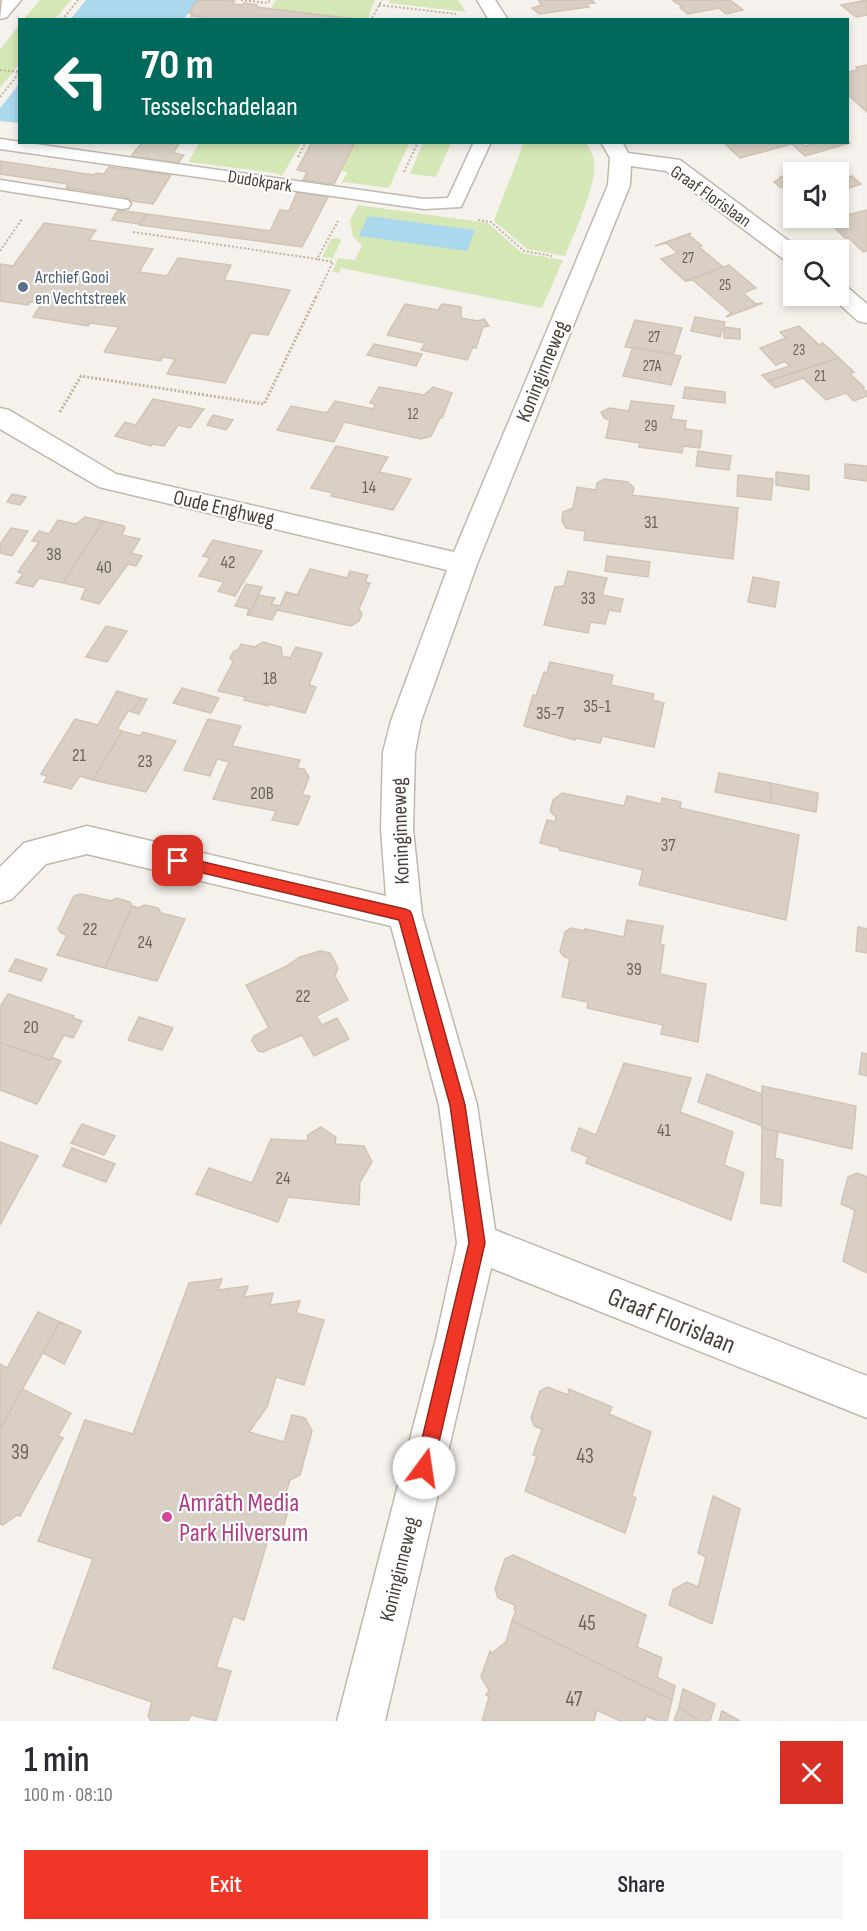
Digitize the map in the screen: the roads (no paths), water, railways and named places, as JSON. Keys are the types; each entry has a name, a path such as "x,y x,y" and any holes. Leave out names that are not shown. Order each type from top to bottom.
{"street":[{"path":"0,13 12,0"},
{"path":"486,0 498,18"},
{"name":"Graaf Florislaan","path":"616,150 672,165 783,248"},
{"name":"Koninginneweg","path":"361,1721 457,1335 477,1243 458,1105 405,915 397,829 399,752 406,721 463,564 619,184 616,150"},
{"path":"849,300 867,316"},
{"name":"Oude Enghweg","path":"0,416 108,481 463,564"},
{"path":"0,888 36,853 87,840 405,915"},
{"name":"Graaf Florislaan","path":"477,1243 867,1397"}],"lane":[{"name":"Dudokpark","path":"0,144 424,204 455,203 482,144"},
{"path":"0,185 122,204"}],"water":[{"path":"86,0 197,0 185,18 72,18"},
{"path":"18,85 18,123 0,121 0,108"},
{"path":"368,216 475,230 467,251 359,236"}],"place":[{"name":"Archief Gooi en Vechtstreek","path":"23,287"},
{"name":"Amrâth Media Park Hilversum","path":"167,1517"}]}
